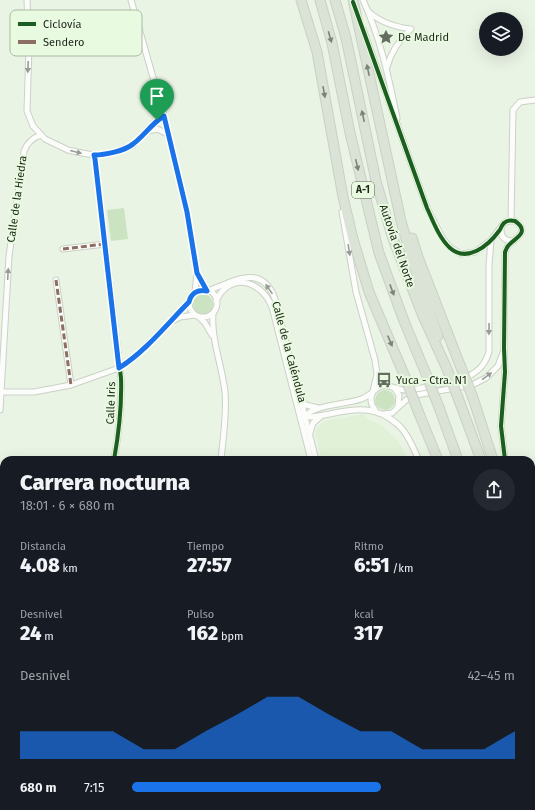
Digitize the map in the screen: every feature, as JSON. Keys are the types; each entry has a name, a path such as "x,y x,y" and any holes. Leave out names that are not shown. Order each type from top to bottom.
{"highway":[{"path":"301,0 317,52 343,197 353,239 369,292 405,377 436,456"},
{"name":"Autovía del Norte","path":"320,0 332,44 352,141 377,246 457,456"},
{"name":"Autovía del Norte","path":"335,0 346,38 376,181 392,236 422,314 446,367 479,456"},
{"path":"356,1 401,221 412,260 439,340 446,367"},
{"path":"392,176 418,257 473,398 492,456"}],"street":[{"path":"28,0 28,10"},
{"path":"131,0 134,10"},
{"path":"356,1 374,16 394,26 411,29 402,38 390,55 387,68"},
{"path":"356,1 427,208 443,239 451,248 461,254 475,252 492,240 504,223 511,220"},
{"path":"368,10 387,68 402,138"},
{"path":"1,392 34,392 71,385 119,368 139,353 168,324 189,302 195,292 197,273 187,212 164,116 142,39"},
{"path":"28,56 27,111 33,126 41,135 52,143 68,150 94,155 107,154 132,146 155,122 164,116"},
{"path":"511,220 513,110 520,102 534,100"},
{"path":"147,131 157,129 168,134"},
{"name":"Calle de la Hiedra","path":"0,410 9,256 24,151 28,143 41,135"},
{"name":"Calle Iris","path":"94,155 121,378 122,402 115,456"},
{"path":"343,197 342,213 356,292 375,360 377,374 370,402 375,410"},
{"path":"504,456 501,426 505,372 505,252 507,247 519,237 521,231 518,224 511,220"},
{"path":"500,230 502,237 505,240 513,241"},
{"path":"305,416 309,412 321,408 360,399 373,392 378,387 385,385 395,389 408,391 469,376 478,372 485,364 489,352 489,265 492,240"},
{"path":"64,249 105,244"},
{"path":"197,273 208,291 215,297 216,301 213,313 213,336 221,368 225,393 221,456"},
{"name":"Calle de la Caléndula","path":"208,291 227,283 252,277 261,280 270,287 275,299 299,402 300,422 307,434 315,456"},
{"path":"56,280 71,385"},
{"name":"Calle de la Caléndula","path":"216,301 225,288 242,282 257,286 267,296 272,307 299,402"},
{"path":"195,292 199,290 208,291"},
{"path":"189,302 190,309 205,323 213,336"},
{"path":"168,324 180,317 209,316 213,313"},
{"path":"384,414 392,413 398,406 416,395 472,385 486,378 498,366 504,348"},
{"path":"395,389 399,395 398,406"},
{"path":"321,408 299,402 301,413 305,416 322,416 358,409 375,410 384,414 402,428 410,440 417,456"},
{"name":"Calle de la Caléndula","path":"305,416 310,456"},
{"path":"307,434 313,424 322,416"}],"shaded area":[{"path":"124,208 128,239 111,241 107,210"},
{"path":"203,294 210,297 213,304 210,311 203,314 196,311 193,304 196,297"},
{"path":"385,390 392,393 395,400 392,407 385,410 378,407 375,400 378,393"},
{"path":"363,414 368,419 381,425 398,441 406,456 321,456 315,434 317,428 324,421"}],"marked path":[{"path":"63,249 105,244"},
{"path":"56,280 71,385"}],"cycle path":[{"path":"353,2 427,208 446,244 457,252 463,254 470,253 477,251 489,242 506,221 515,221 522,229 520,235 508,246 505,252 505,372 501,426 505,456"},
{"path":"94,155 121,378 120,419 115,456"}],"place":[{"name":"De Madrid","path":"386,37"},
{"name":"Yuca - Ctra. N1","path":"384,380"}],"route":[{"path":"164,116 187,212 197,273 207,291 199,290 195,292 189,302 150,343 119,368 94,155 107,154 132,146 157,120 164,116"}]}
